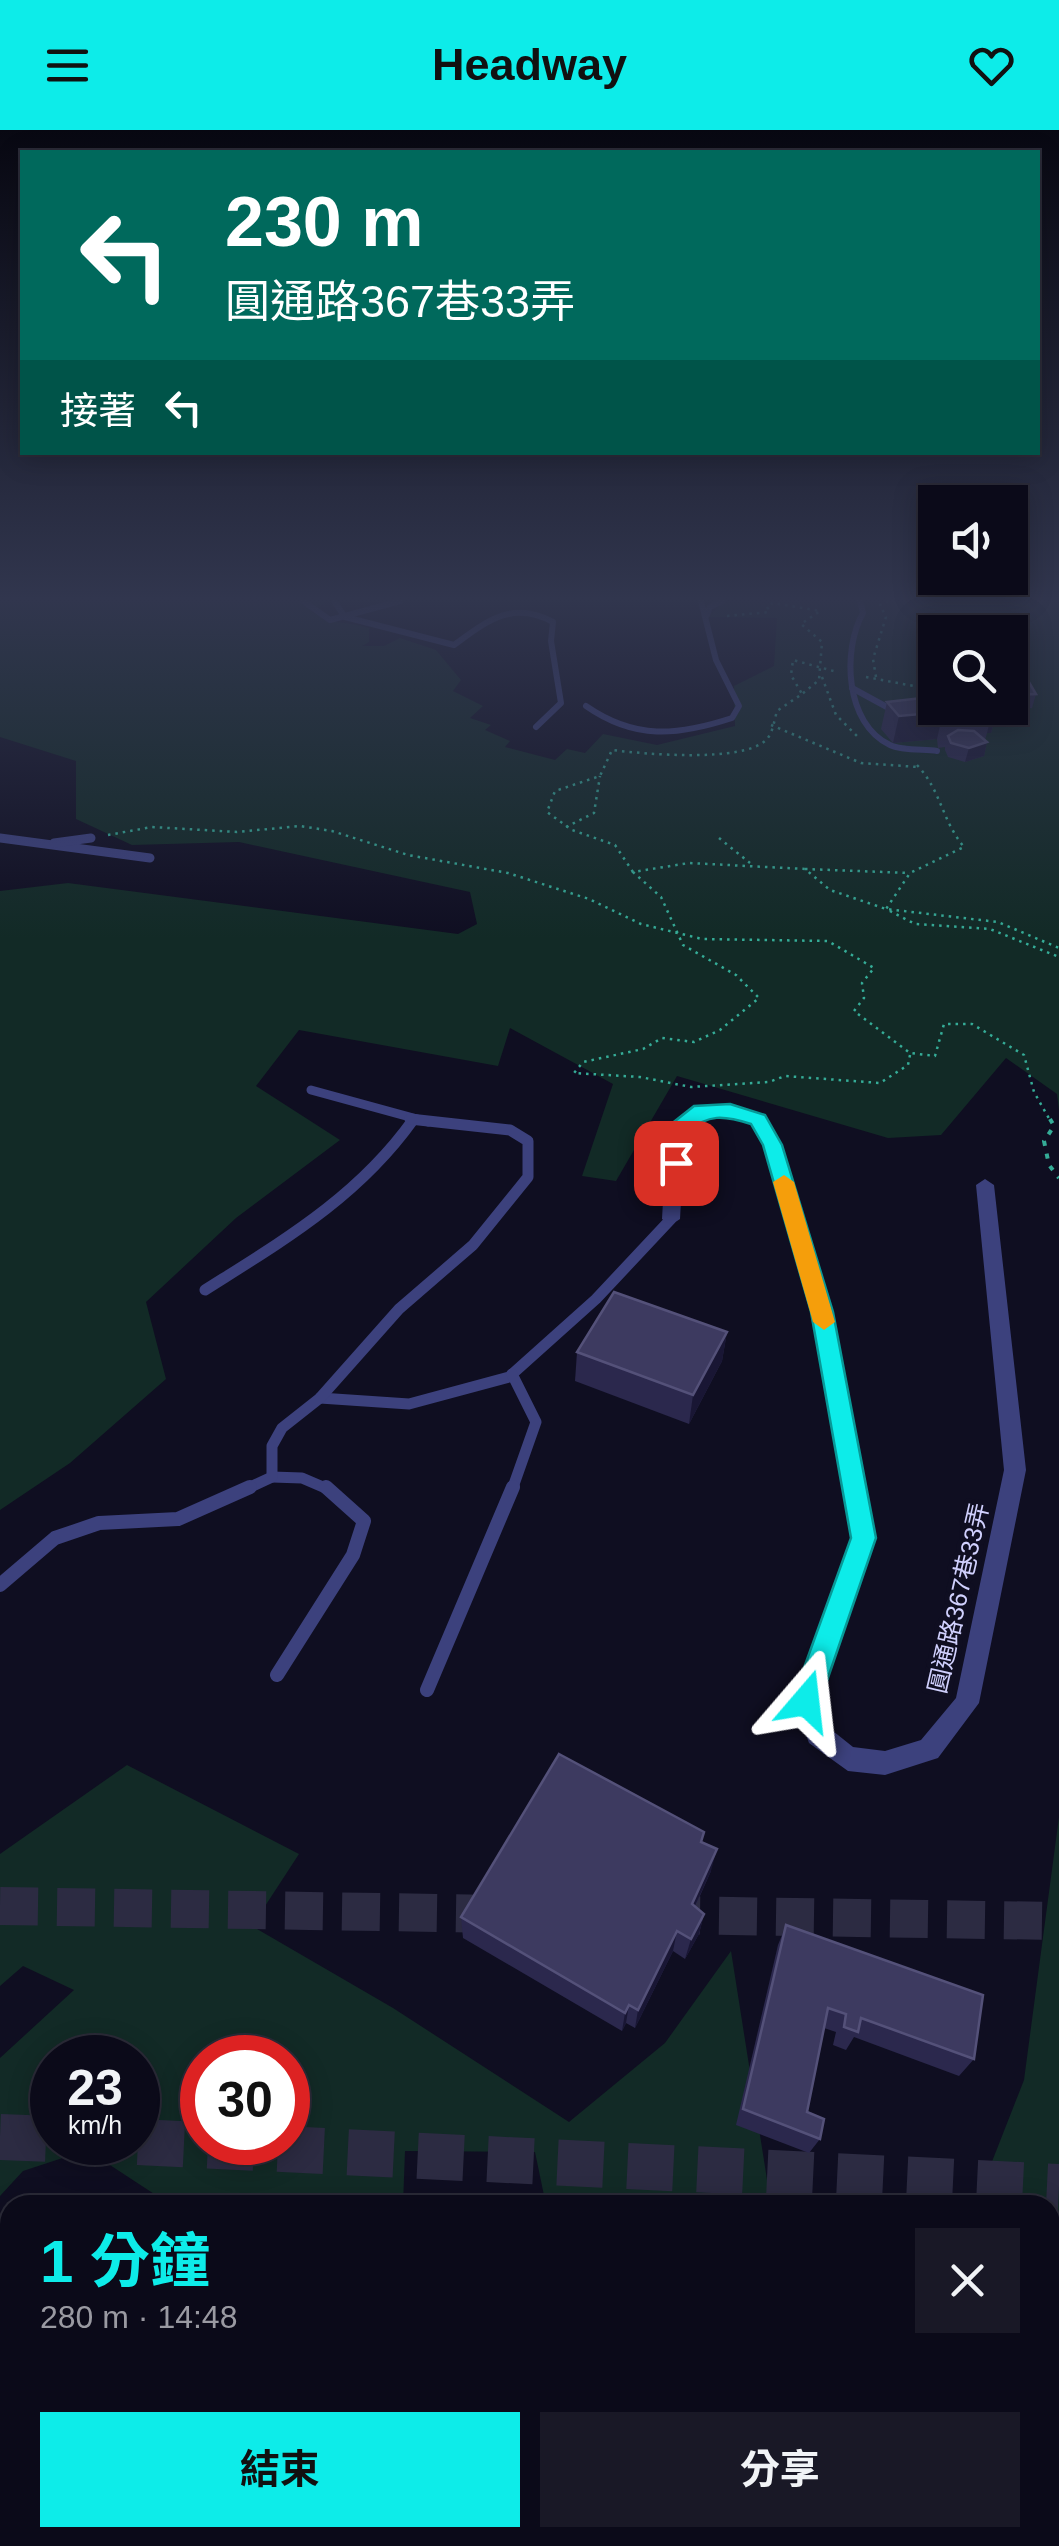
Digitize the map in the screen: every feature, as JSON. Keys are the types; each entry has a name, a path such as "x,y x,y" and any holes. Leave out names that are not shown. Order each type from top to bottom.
{"street":[{"name":"圓通路367巷33弄","path":"671,1219 676,1130 701,1111 730,1111 758,1120 772,1145 822,1312 864,1538 806,1701 818,1736 848,1760 885,1763 928,1750 967,1702 1015,1470 985,1185"}],"lane":[{"path":"536,727 550,714"},
{"path":"596,714 610,725 675,736 732,718 734,714"},
{"path":"861,714 890,746 937,752"},
{"path":"0,838 150,858"},
{"path":"35,845 91,838"},
{"path":"272,1477 272,1446 282,1428 320,1398 399,1309 473,1245 528,1177 528,1141 510,1130 412,1120 311,1090"},
{"path":"204,1290 338,1205 385,1163 412,1120"},
{"name":"圓通路367巷33弄","path":"320,1398 409,1404 512,1374 596,1299 671,1219"},
{"path":"427,1690 496,1533 536,1422 512,1374"},
{"path":"0,1585 55,1538 99,1523 178,1519 272,1477 307,1475 337,1494 364,1521 353,1555 277,1675"}],"path":[{"path":"566,827 594,813 601,766 612,750 675,758 758,746 770,737 770,724 776,714"},
{"path":"770,724 834,756 901,769 918,768"},
{"path":"633,872 690,863 750,863 910,873 964,848 947,826 938,788 918,768 912,751"},
{"path":"600,776 554,791 547,812 566,827 615,845 633,872 661,896 667,922 686,949 725,966 752,986 759,998 720,1030 694,1042 662,1038 643,1049 583,1062 574,1073 640,1077 691,1087 768,1082 784,1076 880,1083 908,1065 910,1053"},
{"path":"91,838 152,827 237,832 300,826 408,855 508,873 589,899 641,924 702,939 828,942 874,968 862,983 864,998 854,1011 910,1053 935,1056 944,1024 972,1024 1024,1055 1034,1092 1054,1126 1044,1141 1049,1164 1059,1178"},
{"path":"719,838 750,863"},
{"path":"804,869 830,890 915,924 990,929 1059,957"},
{"path":"886,910 910,873"},
{"path":"886,910 998,922 1059,948"}],"green space":[{"path":"0,714 475,714 470,718 491,725 485,730 510,741 505,747 555,760 567,749 585,753 603,734 657,745 735,726 735,714 918,714 918,725 1028,725 1028,714 1059,714 1059,1110 1057,1094 1006,1058 941,1135 888,1138 677,1076 616,1181 582,1176 613,1084 510,1028 498,1066 299,1030 256,1086 340,1140 236,1218 146,1302 166,1379 70,1463 0,1510 0,891 68,883 458,934 477,924 470,892 239,842 132,845 76,819 76,761 0,737"},
{"path":"127,1765 299,1854 252,1926 393,2008 569,2122 665,2043 731,1951 769,2195 544,2195 535,2152 405,2151 403,2195 156,2195 110,2165 160,2165 160,2035 30,2035 30,2165 41,2165 23,2171 0,2195 0,2058 74,1990 23,1966 0,1986 0,1854"},
{"path":"1059,1817 1059,2195 979,2195 1024,2080"}],"building":[{"path":"958,730 974,731 987,742 969,748 951,743 948,736"},
{"path":"614,1292 727,1332 693,1395 577,1352"},
{"path":"559,1754 704,1832 701,1842 717,1849 692,1904 704,1914 691,1939 677,1931 638,2010 629,2005 625,2013 461,1917"},
{"path":"786,1925 983,1995 974,2059 861,2018 858,2032 844,2027 846,2014 828,2008 807,2112 824,2119 820,2139 743,2109"}],"tunnel":[{"path":"0,1906 501,1914"},
{"path":"662,1915 1059,1921"},
{"path":"0,2137 30,2138"},
{"path":"160,2143 1059,2187"}],"slow traffic":[{"path":"784,1182 824,1322"}],"route":[{"path":"676,1163 676,1130 701,1111 730,1111 758,1120 772,1145 822,1312 864,1538 806,1701"}]}
